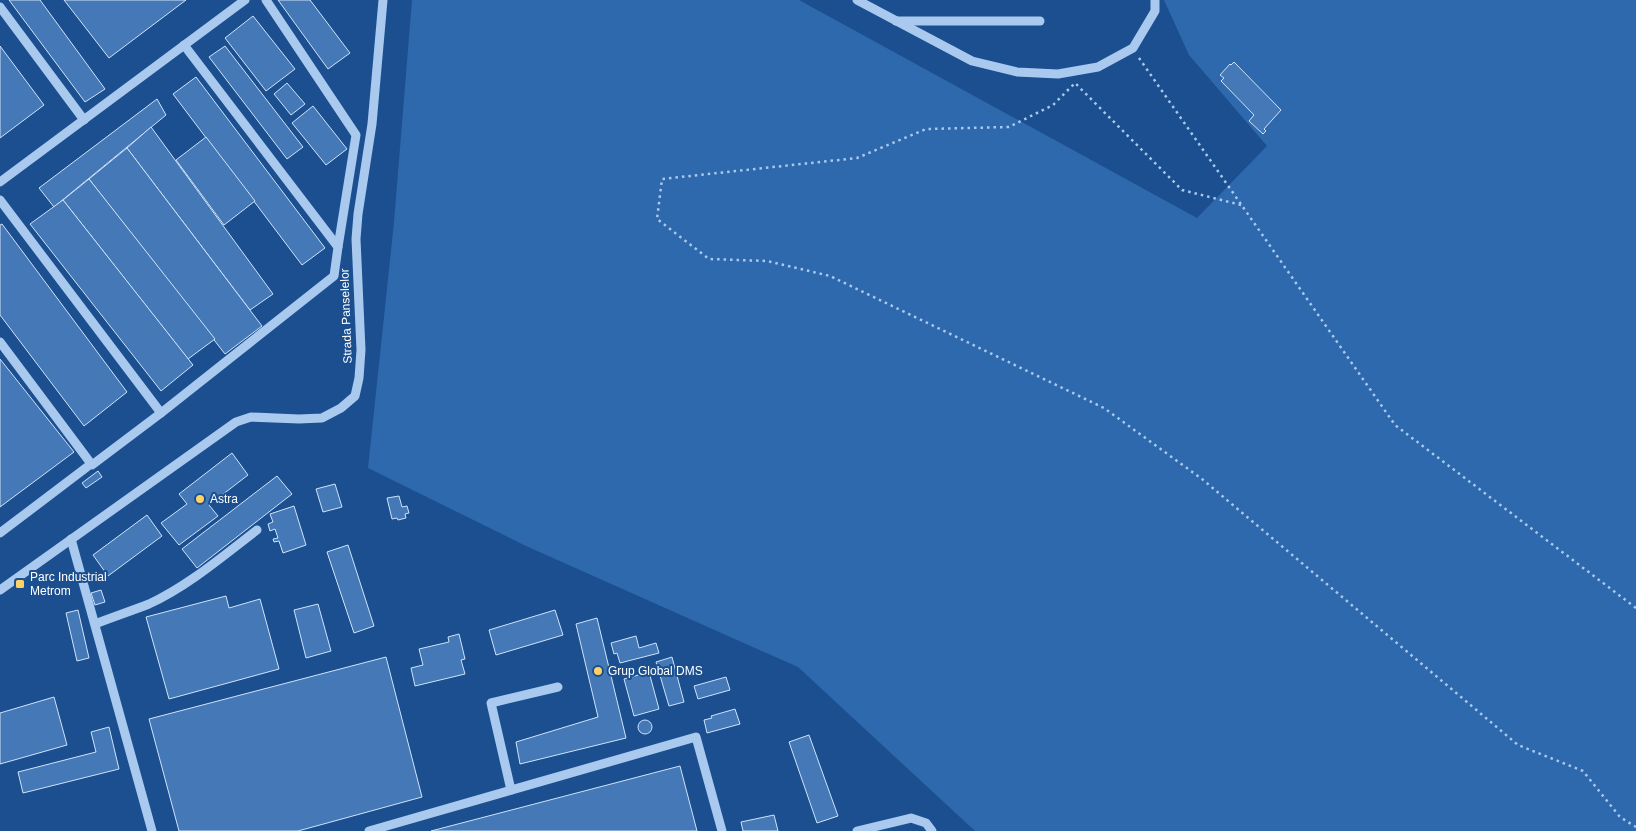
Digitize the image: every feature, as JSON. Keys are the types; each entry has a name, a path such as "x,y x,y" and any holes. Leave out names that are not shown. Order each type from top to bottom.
{"street":[{"path":"0,182 245,0"},
{"path":"0,342 92,465 162,413 334,276 356,135 266,0"},
{"name":"Strada Panselelor","path":"1,587 236,422 252,417 322,418 341,408 354,396 359,378 362,350 356,239 372,124 383,0"},
{"path":"858,0 972,61 1017,72 1058,74 1098,67 1133,48 1154,11 1155,0"},
{"path":"0,7 84,120"},
{"path":"896,22 1040,21"},
{"path":"184,45 338,247"},
{"path":"0,200 162,413"},
{"path":"0,532 86,467"},
{"path":"95,624 149,603 170,592 257,530"},
{"path":"71,539 152,831"},
{"path":"511,790 491,704 558,687"},
{"path":"369,831 696,737 722,831"},
{"path":"857,831 911,818 926,823 932,831"}],"path":[{"path":"1133,48 1144,67 1395,425 1636,608"},
{"path":"1241,205 1182,190 1075,83 1053,105 1009,127 926,130 857,158 662,179 658,220 709,260 766,261 830,276 1104,408 1202,479 1518,745 1582,771 1620,817 1636,827"}],"shaded area":[{"path":"412,0 799,0 1197,218 1267,146 1189,55 1164,0 1636,0 1636,831 975,831 798,667 526,546 368,468 394,222"}],"building":[{"path":"9,0 40,0 105,89 85,102"},
{"path":"64,0 186,0 109,58"},
{"path":"278,0 310,0 350,53 328,69"},
{"path":"253,16 295,69 266,91 225,38"},
{"path":"0,46 44,105 0,138"},
{"path":"225,46 303,147 287,159 209,57"},
{"path":"1234,62 1281,110 1264,129 1266,131 1263,134 1249,121 1254,115 1221,81 1224,78 1220,75"},
{"path":"196,77 325,248 302,265 173,94"},
{"path":"287,83 305,104 291,115 274,94"},
{"path":"157,99 166,115 54,207 39,188"},
{"path":"313,106 347,149 326,165 292,123"},
{"path":"151,127 273,294 250,310 127,148"},
{"path":"206,137 255,201 224,225 176,160"},
{"path":"127,148 262,326 225,354 89,179"},
{"path":"89,179 215,339 188,359 63,200"},
{"path":"63,200 193,365 161,391 30,224"},
{"path":"2,224 127,392 84,426 0,315 0,225"},
{"path":"0,359 74,452 0,507"},
{"name":"Astra","path":"232,453 248,475 209,505 218,516 179,545 161,523 187,504 179,494"},
{"path":"98,471 102,477 86,488 82,483"},
{"path":"277,476 292,494 197,568 182,549"},
{"path":"335,484 342,507 323,512 316,489"},
{"path":"399,496 402,507 407,506 409,513 405,514 406,518 392,519 387,498"},
{"path":"294,506 306,545 283,553 279,541 274,542 273,539 278,538 275,529 270,531 268,524 273,522 270,514"},
{"path":"147,515 162,536 108,576 93,555"},
{"path":"348,545 374,626 354,633 327,552"},
{"path":"101,590 105,602 95,605 91,593"},
{"path":"226,596 229,608 260,599 279,669 169,699 146,617"},
{"path":"318,604 331,651 306,658 294,610"},
{"path":"78,610 89,658 77,661 66,613"},
{"path":"555,610 563,635 496,655 489,630"},
{"name":"Grup Global DMS","path":"597,618 626,738 520,764 516,742 598,717 576,624"},
{"path":"459,634 465,659 461,660 465,674 415,686 411,668 423,665 419,649 449,642 448,637"},
{"path":"636,636 639,648 656,643 659,653 620,663 617,653 614,654 611,643"},
{"path":"386,657 422,797 298,831 179,831 149,719"},
{"path":"672,657 684,702 669,706 656,662"},
{"path":"649,672 659,709 634,716 624,679"},
{"path":"726,677 730,690 698,699 694,686"},
{"path":"54,697 67,745 0,764 0,713"},
{"path":"735,709 740,724 707,733 704,720"},
{"path":"645,720 650,722 652,727 650,732 645,734 640,732 638,727 640,722"},
{"path":"109,727 119,769 23,793 18,772 96,752 91,732"},
{"path":"809,735 838,816 817,823 789,742"},
{"path":"680,766 697,831 431,831"},
{"path":"774,815 778,831 743,831 741,822"}],"place":[{"name":"Astra","path":"200,499"},
{"name":"Parc Industrial Metrom","path":"20,584"},
{"name":"Grup Global DMS","path":"598,671"}]}
